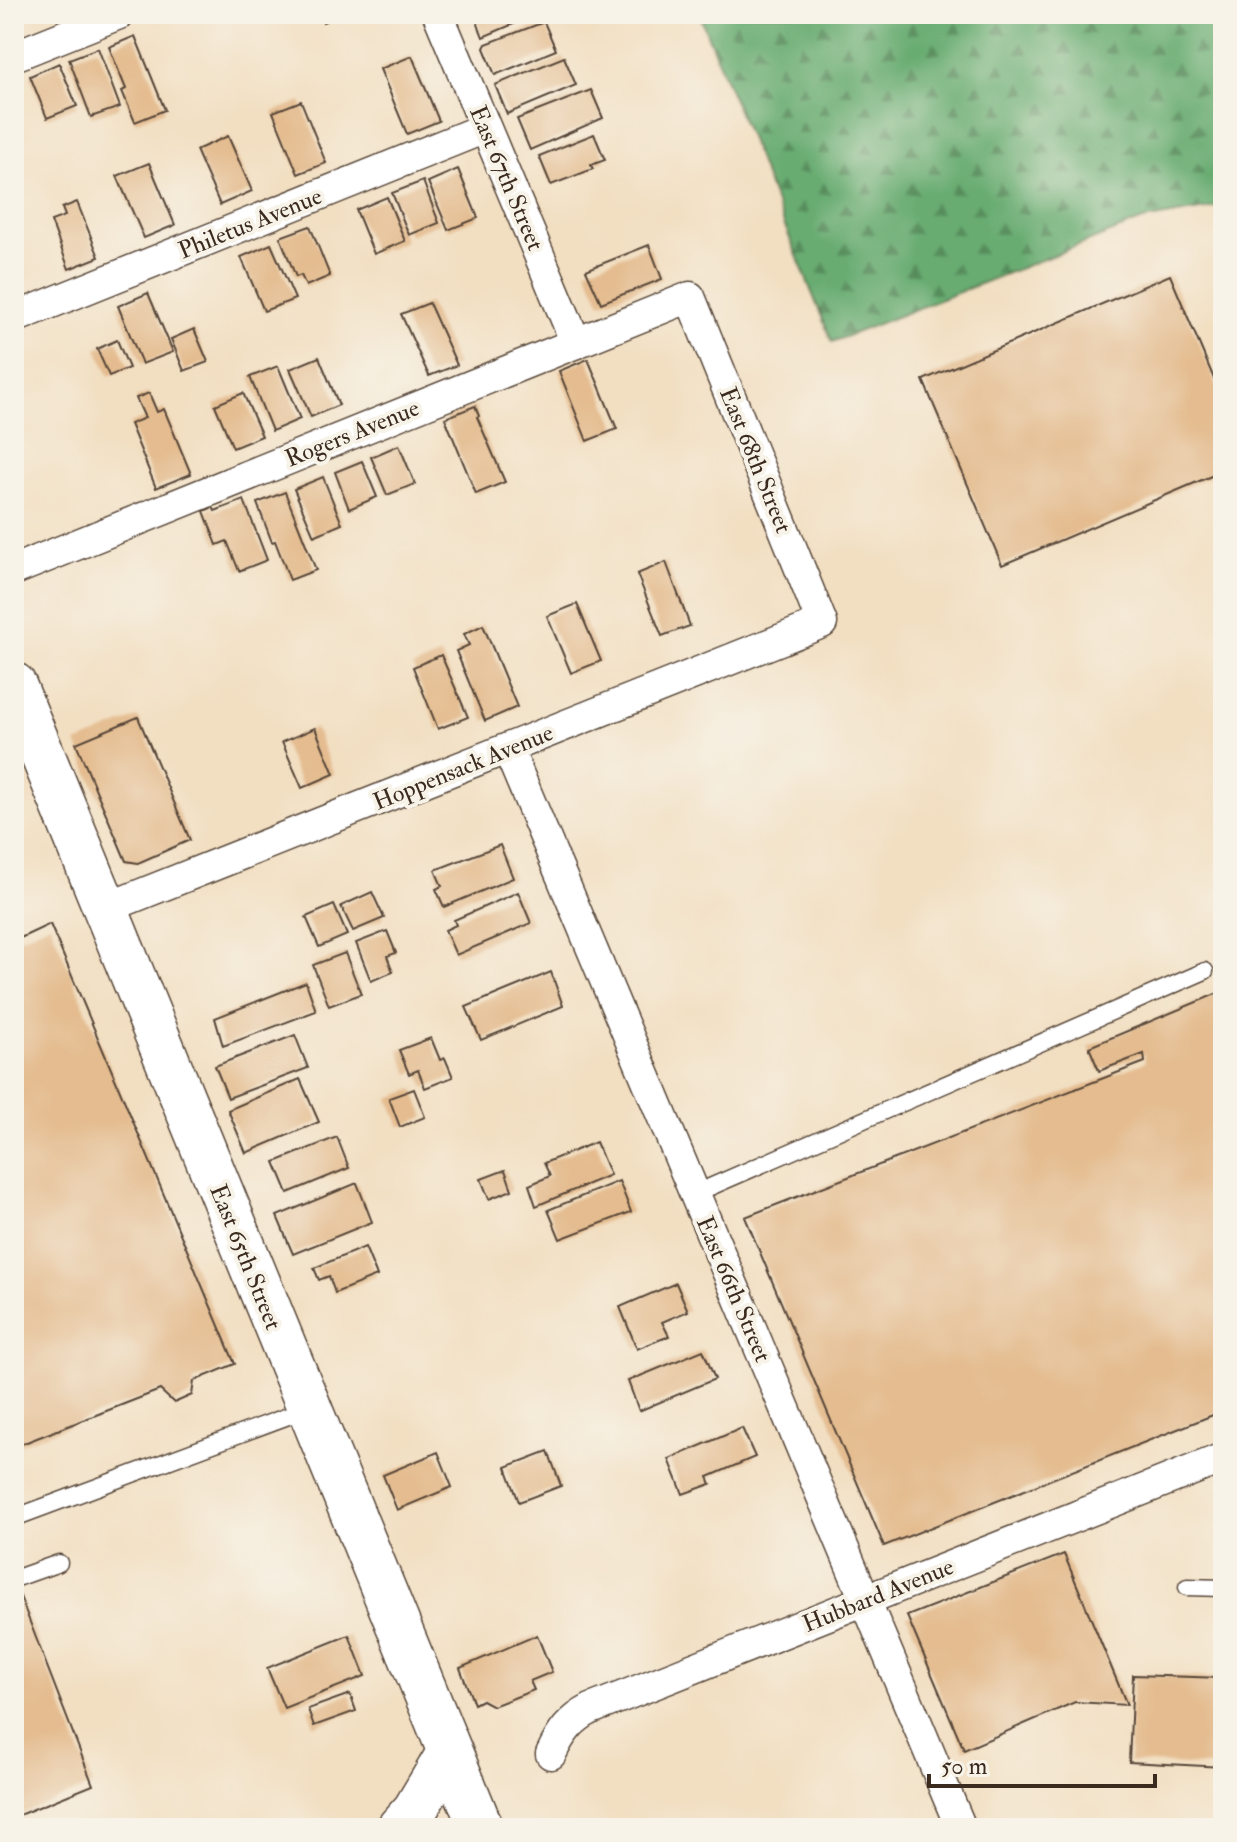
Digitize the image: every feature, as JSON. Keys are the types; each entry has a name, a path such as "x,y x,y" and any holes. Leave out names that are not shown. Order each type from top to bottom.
{"street":[{"path":"14,56 119,14"},
{"name":"East 67th Street","path":"438,14 576,343"},
{"name":"Philetus Avenue","path":"14,318 485,128"},
{"name":"Rogers Avenue","path":"14,570 690,297"},
{"name":"East 68th Street","path":"690,297 822,623"},
{"name":"Hoppensack Avenue","path":"104,909 822,623"},
{"name":"East 65th Street","path":"14,685 24,737 104,909 481,1828"},
{"name":"East 66th Street","path":"508,749 961,1828"},
{"name":"Hubbard Avenue","path":"551,1754 561,1733 575,1717 1223,1458"},
{"path":"399,1828 415,1810 449,1753"}],"lane":[{"path":"694,1194 1205,971"},
{"path":"14,1518 308,1408"},
{"path":"14,1579 59,1563"},
{"path":"1187,1587 1223,1588"}],"green space":[{"path":"699,14 1223,14 1223,206 1143,220 832,342"}],"building":[{"path":"320,14 343,14 323,22"},
{"path":"474,14 537,14 483,37"},
{"path":"544,22 556,50 495,75 484,48 486,44"},
{"path":"135,36 165,110 135,122 109,47"},
{"path":"98,48 120,107 91,117 69,59"},
{"path":"412,56 439,121 407,134 380,69"},
{"path":"564,57 576,85 507,114 495,85"},
{"path":"59,63 77,106 47,118 30,76"},
{"path":"591,90 603,118 530,150 517,119"},
{"path":"301,101 326,163 298,174 273,112"},
{"path":"594,134 605,160 591,165 593,169 551,185 539,156"},
{"path":"228,136 252,191 220,205 196,150"},
{"path":"149,163 175,225 144,238 117,176"},
{"path":"458,169 478,218 448,230 428,182"},
{"path":"423,181 439,223 409,235 392,193"},
{"path":"387,197 405,241 374,254 356,210"},
{"path":"77,202 99,257 69,269 51,221 65,216 62,208"},
{"path":"310,226 330,276 306,286 301,275 296,277 280,237"},
{"path":"271,244 295,299 264,311 241,257"},
{"path":"649,245 662,279 601,303 586,270"},
{"path":"1170,275 1223,400 1223,471 1002,565 923,380"},
{"path":"148,293 173,352 142,364 118,306"},
{"path":"429,303 457,365 429,376 401,314"},
{"path":"194,329 208,362 184,371 171,339"},
{"path":"117,340 129,368 109,376 97,349"},
{"path":"319,357 339,405 311,417 290,369"},
{"path":"588,359 617,429 587,441 559,371"},
{"path":"278,366 300,419 272,431 250,377"},
{"path":"149,393 157,412 164,409 191,474 156,488 130,424 145,418 136,398"},
{"path":"243,393 262,436 233,448 215,405"},
{"path":"475,406 505,482 476,494 445,418"},
{"path":"399,445 415,484 387,495 371,457"},
{"path":"362,461 377,497 349,509 335,472"},
{"path":"323,477 342,524 314,536 294,489"},
{"path":"285,492 316,570 290,580 257,503"},
{"path":"244,500 267,560 239,571 227,541 217,545 204,511 213,507 215,511"},
{"path":"666,562 690,626 662,636 637,574"},
{"path":"577,604 601,661 571,673 547,616"},
{"path":"483,625 517,707 485,721 456,651 469,645 464,634"},
{"path":"441,655 468,717 438,729 413,667"},
{"path":"138,717 190,840 138,863 126,861 76,743"},
{"path":"315,728 334,774 302,788 282,742"},
{"path":"500,845 513,878 444,907 436,889 442,886 435,870"},
{"path":"372,892 384,918 353,931 341,906"},
{"path":"518,892 531,923 456,955 445,930 456,925 454,920"},
{"path":"334,905 347,935 319,947 306,917"},
{"path":"50,924 235,1364 194,1381 192,1395 174,1403 160,1390 14,1447 14,1016 23,1013 16,998 20,997 14,980 14,941"},
{"path":"387,931 396,953 387,956 393,972 371,981 356,943"},
{"path":"345,953 361,994 329,1006 313,965"},
{"path":"551,972 563,1006 481,1040 466,1007"},
{"path":"306,982 316,1011 223,1046 215,1018"},
{"path":"1223,991 1223,1411 884,1546 745,1217 1145,1062 1144,1054 1099,1071 1089,1047"},
{"path":"295,1035 308,1068 228,1098 215,1066"},
{"path":"431,1038 440,1060 445,1058 453,1077 425,1088 418,1070 409,1074 399,1050"},
{"path":"300,1079 319,1122 246,1153 228,1110"},
{"path":"414,1089 425,1117 400,1127 389,1098"},
{"path":"337,1137 349,1168 288,1193 275,1162"},
{"path":"596,1142 610,1175 536,1206 529,1185 550,1176 544,1163"},
{"path":"505,1170 512,1190 489,1199 481,1179"},
{"path":"619,1181 631,1212 560,1239 548,1210"},
{"path":"357,1183 372,1222 293,1254 277,1216"},
{"path":"365,1247 377,1276 335,1293 329,1276 319,1280 314,1268"},
{"path":"676,1283 688,1311 662,1322 669,1336 637,1349 620,1307"},
{"path":"703,1350 715,1379 639,1411 628,1381"},
{"path":"742,1428 755,1457 708,1477 711,1484 683,1494 669,1459"},
{"path":"548,1451 561,1486 519,1502 506,1467"},
{"path":"438,1452 452,1487 397,1510 383,1475"},
{"path":"1064,1554 1127,1705 1075,1702 964,1750 907,1616"},
{"path":"14,1581 93,1785 14,1817"},
{"path":"349,1635 365,1676 284,1708 267,1668"},
{"path":"537,1635 552,1672 530,1681 534,1690 493,1706 482,1700 474,1704 460,1668"},
{"path":"1133,1675 1223,1678 1223,1767 1129,1762"},
{"path":"350,1694 356,1711 314,1726 308,1709"}]}
